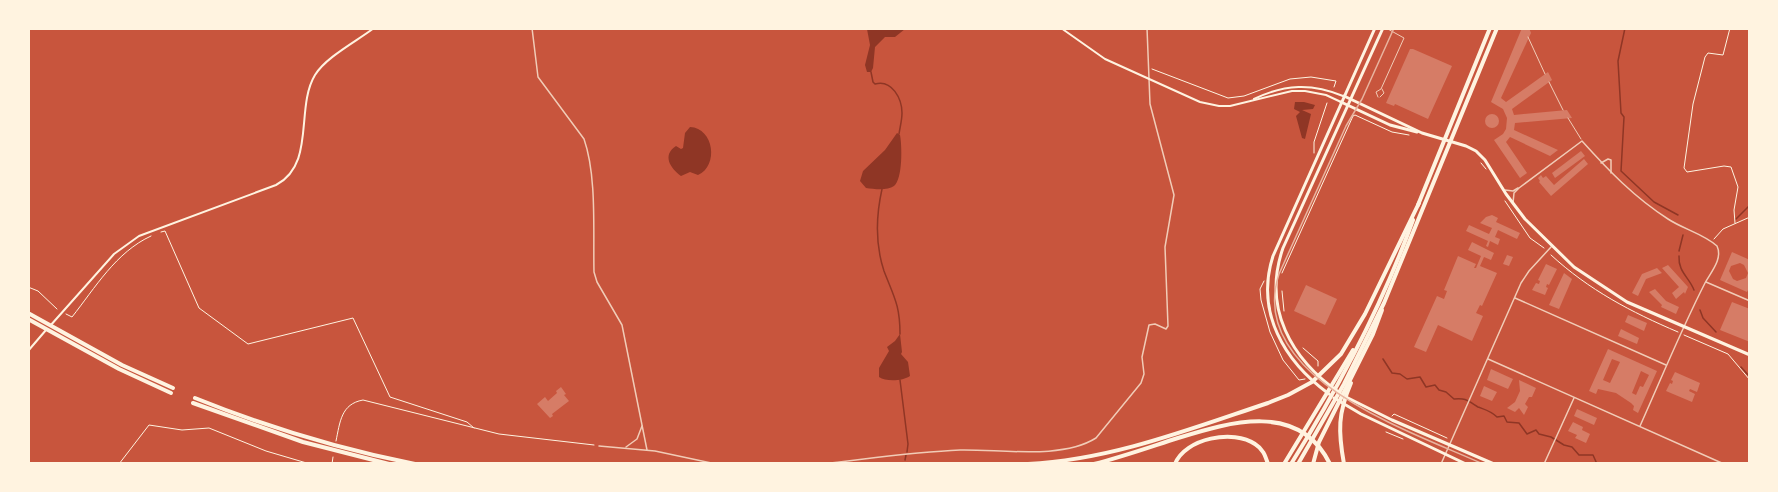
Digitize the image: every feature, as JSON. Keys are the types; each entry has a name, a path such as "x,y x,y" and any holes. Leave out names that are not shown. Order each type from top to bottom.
{"highway":[{"path":"1291,464 1339,382 1387,283 1490,28"},
{"path":"1298,464 1344,384 1384,303 1497,28"},
{"path":"1028,464 1076,460 1123,449 1268,403 1312,382 1332,364 1350,342 1419,203"},
{"path":"1284,464 1340,374 1387,283"},
{"path":"1313,464 1319,442 1380,318 1384,303"},
{"path":"28,313 172,391 100,359 28,319"},
{"path":"1344,464 1339,424 1355,370"},
{"path":"389,464 303,442 194,400 285,431 415,464"},
{"path":"1094,464 1228,424 1264,421 1291,427 1309,438 1326,456 1330,464"},
{"path":"1175,464 1184,450 1195,443 1236,437 1254,442 1265,455 1268,464"}],"main road":[{"path":"28,351 120,249 139,236 276,185 290,176 299,157 309,87 317,72 324,64 374,28"},
{"path":"1061,28 1105,59 1200,102 1222,106 1292,91 1305,91 1326,95 1390,125 1459,144 1481,155 1513,204 1551,247 1600,286 1627,302 1749,355"},
{"path":"1375,28 1273,255 1268,280 1269,309 1277,335 1292,359 1334,398 1361,414 1467,464"},
{"path":"1384,28 1283,248 1277,272 1277,293 1283,327 1294,350 1312,370 1337,391 1365,407 1494,464"},
{"path":"1249,102 1270,92 1294,86 1318,87 1344,96 1422,133"}],"street":[{"path":"532,28 538,77 584,139 587,150 591,173 594,272 597,282 622,325 647,450"},
{"path":"821,464 961,450 1053,451 1090,442 1096,438 1141,383 1144,374 1142,357 1149,325 1155,324 1166,329 1168,326 1165,247 1174,195 1152,112 1147,28"},
{"path":"1513,204 1514,193 1519,188 1582,141 1611,175 1653,209 1713,242 1719,249 1719,256 1681,334 1641,426"},
{"path":"1600,163 1611,160 1613,163 1611,175"},
{"path":"1504,190 1513,191 1519,188"},
{"path":"1441,464 1525,276 1551,247"},
{"path":"1705,282 1749,301"},
{"path":"1515,298 1667,366"},
{"path":"1488,358 1724,464"},
{"path":"1544,464 1574,397"},
{"path":"626,447 637,439 643,425"},
{"path":"599,446 647,450 716,464"}],"lane":[{"path":"1381,89 1404,38 1384,28"},
{"path":"1528,37 1545,74"},
{"path":"1549,82 1563,110"},
{"path":"1568,118 1582,141"}],"path":[{"path":"1730,28 1723,55 1708,53 1705,57 1693,104 1684,168 1687,172 1731,167 1738,187 1733,217 1735,223"},
{"path":"1150,69 1228,99 1302,77 1336,81 1333,88"},
{"path":"1313,160 1314,142 1327,103"},
{"path":"1279,281 1353,116 1359,117"},
{"path":"1481,162 1487,172"},
{"path":"1713,242 1717,234 1749,217"},
{"path":"159,233 165,231 198,308 248,344 353,318 390,397 467,422 474,428"},
{"path":"28,287 38,291 52,306 72,317 118,259 137,243 154,234"},
{"path":"1280,289 1285,318"},
{"path":"1681,334 1728,354 1749,380"},
{"path":"332,464 342,414 348,406 363,400 508,436 599,446"},
{"path":"1394,414 1446,438 1449,437"},
{"path":"119,464 149,425 192,429 209,428 266,451 310,464"}],"shaded area":[{"path":"867,29 905,29 895,37 885,37 875,47 871,72 867,72 865,65 870,45"},
{"path":"1295,102 1315,105 1313,109 1302,110 1311,114 1305,139 1302,138 1296,116 1300,112 1294,109"},
{"path":"690,127 698,129 709,140 711,156 705,170 698,175 690,172 681,176 671,165 669,153 676,146 683,148 685,133"},
{"path":"897,133 900,135 901,154 897,182 888,189 866,188 860,181 863,171 885,150"},
{"path":"900,334 901,354 908,362 910,376 894,380 882,379 879,377 879,368 889,351 887,347"}],"building":[{"path":"1522,28 1529,28 1531,33 1501,98 1506,102 1548,72 1552,80 1512,109 1514,115 1567,110 1572,118 1515,123 1514,130 1558,150 1550,156 1510,137 1506,142 1527,173 1520,178 1494,140 1506,129 1507,118 1503,109 1491,102"},
{"path":"1410,49 1452,66 1428,119 1395,104 1394,106 1386,103"},
{"path":"1489,114 1495,114 1499,121 1495,128 1489,128 1485,124 1485,118"},
{"path":"1581,151 1585,156 1555,178 1552,173"},
{"path":"1584,159 1588,164 1551,196 1539,182 1538,178 1541,175 1543,178 1546,176 1554,185"},
{"path":"1492,215 1498,218 1496,222 1520,233 1517,239 1498,230 1495,237 1500,239 1498,245 1490,241 1488,247 1486,246 1488,241 1466,231 1469,225 1489,234 1492,228 1480,223"},
{"path":"1472,242 1494,253 1491,260 1484,257 1480,266 1497,273 1482,306 1480,305 1476,313 1483,316 1472,341 1438,325 1426,352 1414,347 1437,296 1444,299 1447,291 1444,290 1458,256 1476,264 1474,268 1476,268 1481,256 1468,250"},
{"path":"1732,252 1750,260 1750,286 1747,292 1720,280","holes":["1740,263 1744,265 1748,273 1746,278 1737,281 1733,279 1729,271 1731,266"]},
{"path":"1507,255 1513,257 1509,266 1503,264"},
{"path":"1546,264 1557,269 1549,285 1547,284 1545,295 1532,290 1536,283 1539,284 1538,280"},
{"path":"1668,265 1688,287 1685,294 1684,292 1676,299 1672,293 1679,287 1662,268"},
{"path":"1657,268 1662,273 1646,279 1638,296 1632,293 1642,274"},
{"path":"1564,273 1572,279 1559,309 1549,305"},
{"path":"1306,285 1337,299 1325,325 1294,311"},
{"path":"1655,289 1666,301 1679,307 1676,314 1661,307 1662,305 1649,292"},
{"path":"1732,302 1750,309 1750,342 1720,330"},
{"path":"1628,315 1647,323 1644,331 1625,322"},
{"path":"1621,329 1639,338 1637,344 1618,336"},
{"path":"1608,349 1657,371 1638,413 1633,410 1634,406 1631,403 1616,393 1598,389 1596,394 1589,391","holes":["1612,359 1620,362 1610,383 1603,380","1641,371 1649,375 1636,395 1632,393"]},
{"path":"1491,369 1513,379 1508,389 1487,380"},
{"path":"1675,372 1700,383 1697,392 1690,389 1689,391 1695,394 1692,402 1666,391 1670,383 1672,384 1671,380"},
{"path":"1519,380 1536,388 1532,397 1529,397 1525,404 1528,407 1524,415 1519,408 1515,412 1507,408 1515,402 1520,391"},
{"path":"1484,386 1497,392 1492,401 1480,396"},
{"path":"561,387 569,401 550,418 537,404 545,397 548,401"},
{"path":"1577,409 1597,418 1594,425 1574,416"},
{"path":"1573,422 1590,434 1586,443 1575,438 1577,435 1568,431"}],"waterway":[{"path":"1625,28 1618,61 1621,113 1624,117 1621,171 1654,202 1678,215"},
{"path":"871,72 875,84 886,84 898,96 902,113 899,134"},
{"path":"882,189 878,220 879,251 898,308 900,334"},
{"path":"1736,219 1750,205"},
{"path":"1679,251 1683,235"},
{"path":"1679,256 1682,270 1694,290"},
{"path":"1700,310 1703,318 1716,332"},
{"path":"1383,359 1392,373 1400,374 1407,379 1420,377 1426,387 1435,385 1454,399 1468,400 1497,417 1504,416 1507,422 1519,423 1527,434 1536,430 1539,434 1572,447 1579,455 1593,455 1597,464"},
{"path":"1741,367 1750,377"},
{"path":"900,380 907,452"},
{"path":"905,460 906,455"},
{"path":"1599,463 1607,464"}],"tram line":[{"path":"1394,28 1362,99 1346,126 1279,274 1275,311 1287,343 1310,371 1342,396 1379,417 1483,464"}]}
